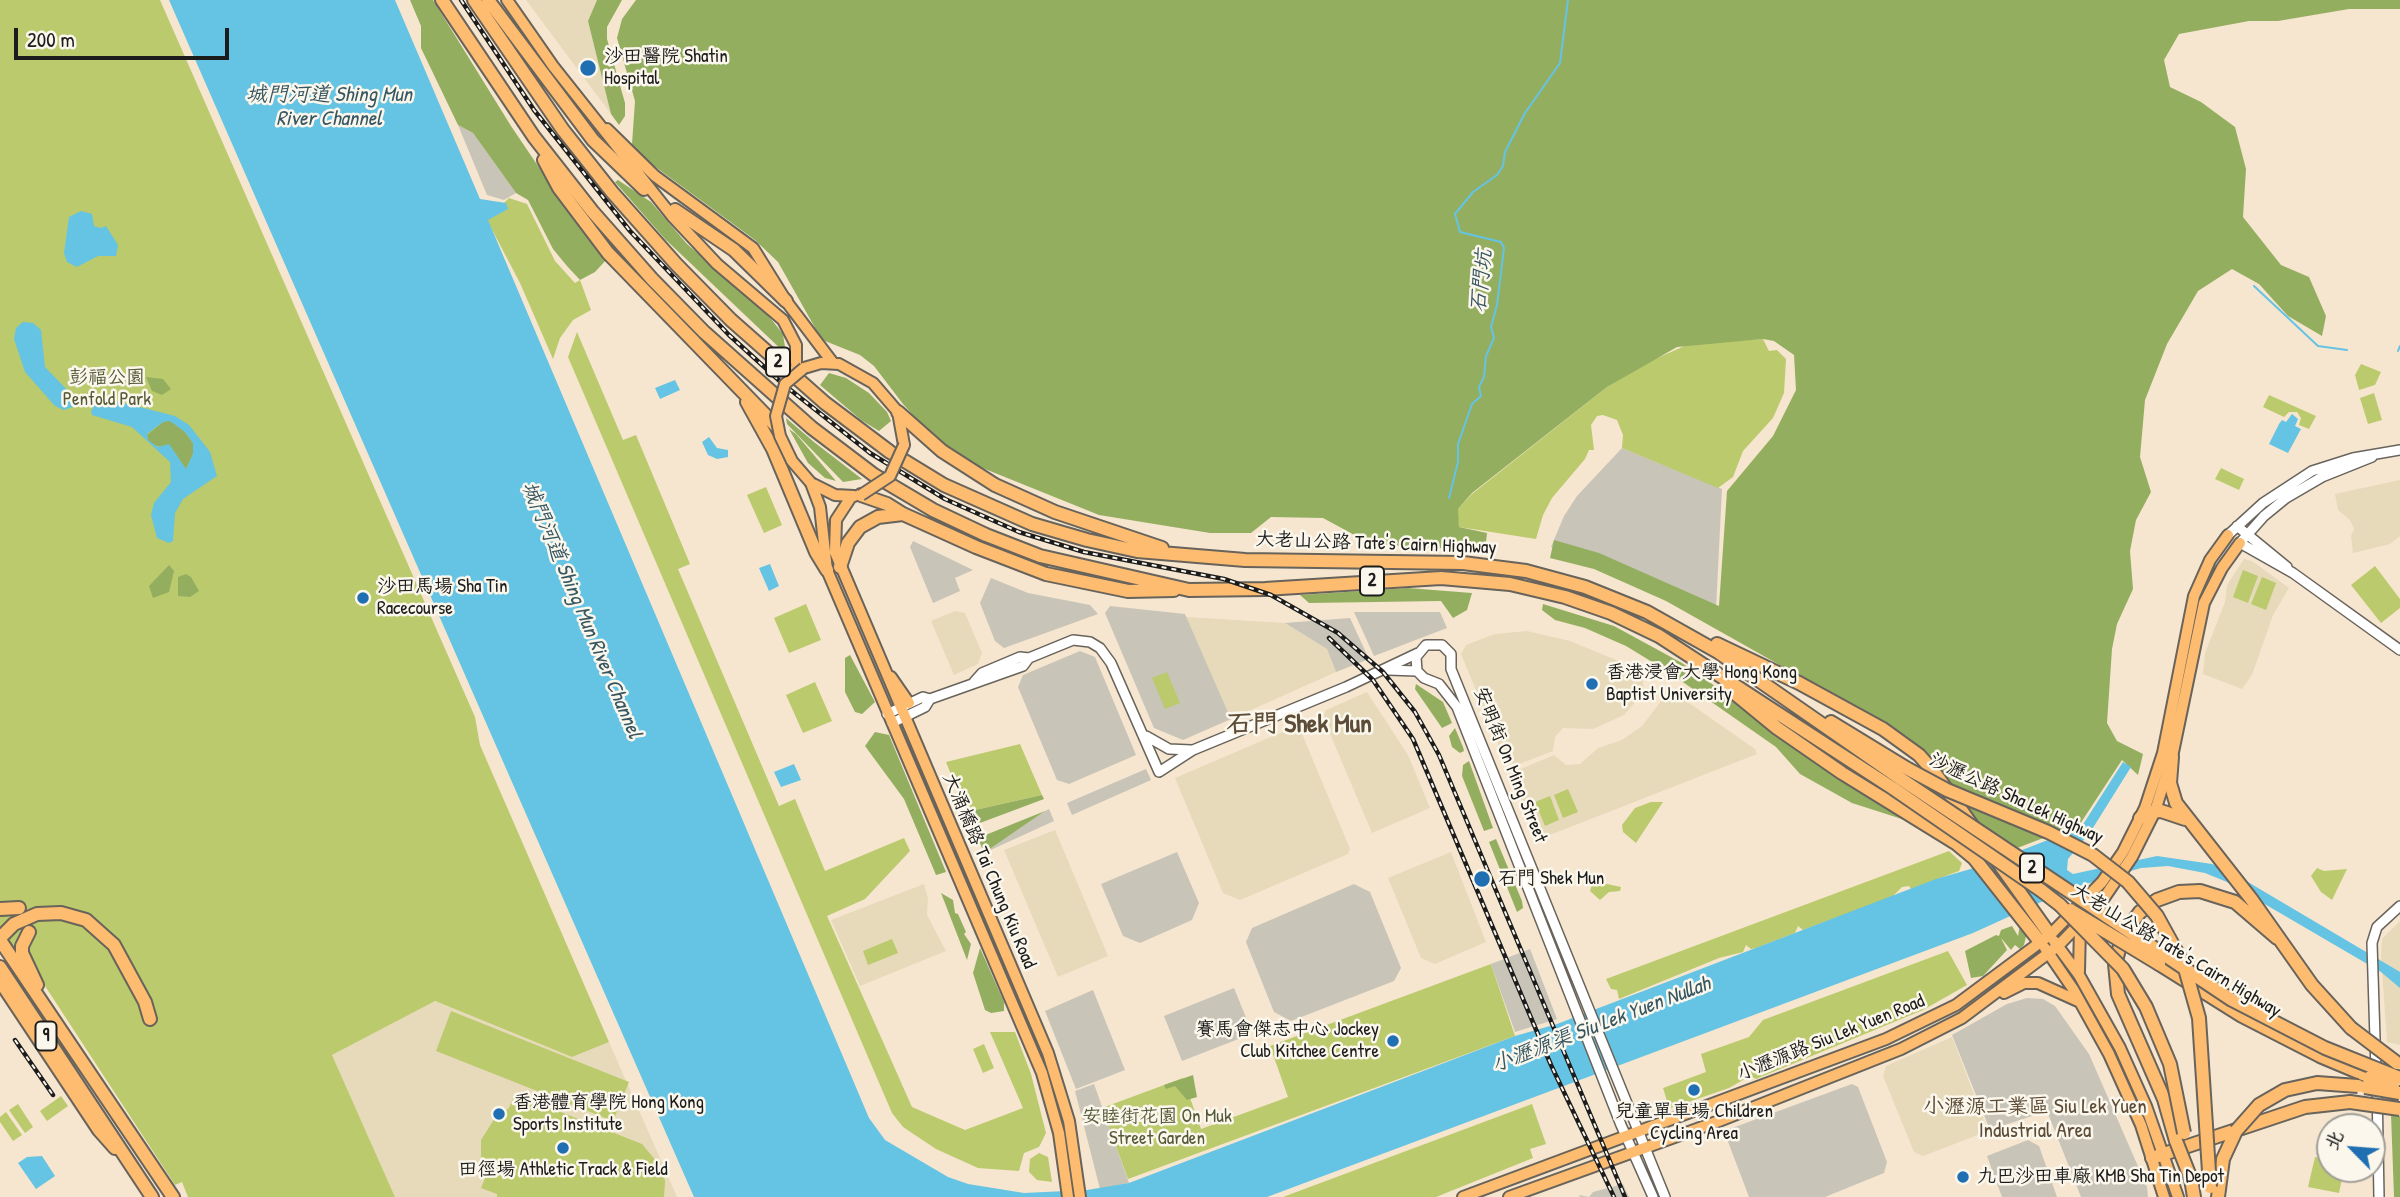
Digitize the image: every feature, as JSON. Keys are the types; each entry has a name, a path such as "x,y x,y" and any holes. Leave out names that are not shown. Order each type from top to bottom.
{"highway":[{"name":"大老山公路 Tate's Cairn Highway","path":"442,0 534,137 620,243 704,332 812,428 874,475 941,514 1013,546 1078,566 1189,590 1265,589 1422,578 1499,583 1547,592 1592,606 1651,632 1901,779 2060,905 2242,1016 2330,1061 2400,1091"},
{"name":"大老山公路 Tate's Cairn Highway","path":"474,0 556,120 640,224 731,320 847,421 926,475 1013,517 1110,546 1198,558 1438,561 1508,568 1554,577 1607,594 1686,632 1777,691 1901,779 2214,989 2308,1040 2400,1078"},
{"path":"488,0 593,141 644,189"},
{"path":"534,137 559,188 608,253 757,411 777,427"},
{"path":"675,210 734,250 786,301"},
{"path":"757,411 773,449 823,540 827,570"},
{"path":"898,412 949,456 1014,494 1068,517 1198,558"},
{"path":"856,496 884,502 903,514 986,552 1046,574 1128,591 1189,590"},
{"path":"840,567 848,543 860,527 883,516 903,514"},
{"path":"1686,632 1770,668 1901,741 1934,772 2050,944"},
{"path":"1692,657 1792,739 1855,782 1943,834 1974,858 2033,921"},
{"path":"2172,757 2173,795 2190,821 2320,994 2351,1028 2399,1063"},
{"name":"沙瀝公路 Sha Lek Highway","path":"1901,779 1963,797 2048,832 2093,855 2128,883 2157,916 2184,965 2197,1010 2202,1042 2211,1197"},
{"path":"2140,826 2155,811 2190,821"},
{"path":"2191,1180 2164,1099 2120,1002 2115,964 2123,935 2140,912 2171,894 2200,891 2228,898 2277,938"},
{"path":"2060,905 2123,969 2151,1016 2175,1082 2194,1197"},
{"path":"0,909 19,908"},
{"path":"0,939 10,927 25,918 61,913 93,925 117,951 145,1002 150,1019"},
{"path":"29,932 22,946 22,953 35,977 42,1000"},
{"name":"9","path":"0,939 173,1197"},
{"name":"9","path":"0,967 152,1197"},
{"path":"0,981 102,1134 124,1156"},
{"path":"2218,1197 2220,1171 2229,1144 2243,1120 2265,1100 2293,1088 2317,1083 2400,1091"},
{"path":"2158,1156 2305,1107 2350,1102 2400,1109"}],"main road":[{"path":"507,0 553,66 692,238 780,316 795,340 800,365 785,384 777,405 777,427 798,471 811,483 825,491 856,496"},
{"path":"613,138 655,176 753,248 786,301 833,363"},
{"path":"800,365 833,363 873,383 898,412 904,445 890,476 856,496 823,540"},
{"name":"大涌橋路 Tai Chung Kiu Road","path":"811,483 820,507 823,540 840,567 904,709 1048,1054 1069,1121 1080,1197"},
{"name":"小瀝源路 Siu Lek Yuen Road","path":"1464,1197 1895,1035 1956,1005 2080,925 2104,898 2140,826 2163,753 2194,596 2210,560 2228,535"},
{"name":"小瀝源路 Siu Lek Yuen Road","path":"2155,811 2172,757 2204,603 2222,568 2244,539"},
{"name":"大涌橋路 Tai Chung Kiu Road","path":"827,570 1042,1073 1059,1133 1068,1197"},
{"name":"小瀝源路 Siu Lek Yuen Road","path":"1510,1197 1646,1148 1901,1049 1962,1018 1993,998 2050,944 2123,852 2140,826"},
{"path":"2079,975 2077,958 2080,925"},
{"path":"2050,944 2079,975 2120,1048 2158,1156 2164,1197"},
{"path":"2050,944 2114,1065 2178,1197"},
{"path":"1993,998 2024,984 2038,983 2078,1001"}],"street":[{"name":"小瀝源路 Siu Lek Yuen Road","path":"2244,539 2271,509 2299,489 2372,457 2400,450"},
{"name":"小瀝源路 Siu Lek Yuen Road","path":"2228,535 2263,503 2312,471 2353,458 2372,457"},
{"path":"2237,526 2244,539 2400,650"},
{"path":"904,709 925,707 930,699 974,681 982,682 1023,666 1028,657 1073,640 1084,640 1095,645 1111,663 1159,772 1193,750 1418,653 1417,671 1400,669 1375,673"},
{"name":"安明街 On Ming Street","path":"1418,653 1426,645 1442,645 1451,654 1451,669 1665,1197"},
{"name":"安明街 On Ming Street","path":"1435,681 1445,677 1451,669"},
{"name":"安明街 On Ming Street","path":"1417,671 1447,691 1457,707 1626,1136 1653,1197"},
{"path":"890,718 922,697 930,699"},
{"path":"1142,732 1169,749 1193,750"},
{"path":"2379,1197 2372,943 2377,927 2400,906"}],"shaded area":[{"name":"沙田醫院 Shatin Hospital","path":"526,0 597,0 588,21 611,114"},
{"path":"458,125 473,133 516,193 504,200 487,195"},
{"path":"1622,448 1722,489 1716,609 1551,547 1564,516 1577,496"},
{"path":"2400,480 2400,536 2390,544 2353,553 2351,536 2354,529 2350,520 2338,510 2335,494"},
{"path":"913,541 973,570 955,578 960,591 933,603 910,547"},
{"path":"2244,559 2252,561 2289,588 2273,615 2252,675 2242,689 2203,674 2205,653 2225,602 2227,585"},
{"path":"991,578 1028,593 1090,605 1098,614 1004,648 995,641 980,603"},
{"path":"1110,606 1185,614 1231,719 1183,740 1154,728 1105,613"},
{"path":"955,611 965,613 982,653 978,664 954,675 931,621"},
{"path":"1354,612 1440,612 1447,628 1374,656"},
{"path":"1186,617 1285,623 1327,649 1336,672 1231,719"},
{"path":"1350,618 1369,659 1336,672 1327,649 1285,623"},
{"path":"1527,631 1570,641 1621,662 1642,676 1644,692 1624,715 1593,729 1563,728 1555,737 1553,751 1514,766 1513,763 1507,765 1461,654 1466,645 1495,634"},
{"path":"1080,651 1095,657 1136,755 1069,784 1057,780 1018,687 1023,675"},
{"path":"1367,692 1408,755 1430,808 1372,833 1323,717 1326,710"},
{"path":"1679,696 1755,749 1757,754 1537,840 1518,791 1523,789 1516,771 1554,755 1566,765 1580,764 1598,748 1622,740 1642,726 1662,700 1671,701"},
{"path":"1294,727 1300,729 1350,849 1348,854 1240,900 1223,893 1175,778"},
{"path":"1146,769 1151,780 1072,815 1067,803"},
{"path":"1049,809 1054,821 984,853 1045,811"},
{"path":"1055,830 1108,956 1058,977 1004,850"},
{"path":"1177,852 1199,903 1192,920 1140,943 1123,936 1101,884"},
{"path":"1451,852 1486,942 1435,964 1421,958 1388,878"},
{"path":"924,884 928,898 927,915 946,951 860,986 831,920"},
{"path":"1354,884 1370,892 1401,968 1394,981 1291,1021 1274,1012 1246,942 1252,928"},
{"path":"2400,921 2400,1045 2387,1042 2381,956 2382,939"},
{"path":"1530,949 1557,1019 1515,1032 1491,964"},
{"path":"1234,988 1249,1025 1241,1038 1182,1061 1164,1016"},
{"path":"1093,990 1125,1070 1076,1089 1045,1011"},
{"path":"2027,998 2043,999 2055,1006 2089,1054 2147,1187 2148,1197 2081,1197 2047,1111 1990,1130 1952,1035 2007,1004"},
{"name":"香港體育學院 Hong Kong Sports Institute","path":"434,1001 572,1057 609,1042 677,1197 395,1197 332,1055"},
{"path":"1952,1037 1988,1131 1923,1156 1914,1152 1883,1076 1886,1066"},
{"path":"1094,1084 1129,1183 1100,1189 1075,1091"},
{"path":"1852,1084 1858,1087 1887,1162 1884,1173 1825,1197 1749,1197 1724,1131"},
{"path":"2028,1140 2039,1146 2057,1197 2002,1197 1987,1156"},
{"path":"1623,1184 1629,1197 1589,1197 1593,1192"}],"green space":[{"name":"沙田馬場 Sha Tin Racecourse","path":"0,0 160,0 475,717 480,745 609,1042 572,1057 435,1001 332,1055 395,1197 188,1197 182,1182 175,1185 30,963 24,965 0,930"},
{"path":"410,0 433,0 511,126 563,203 607,259 595,272 580,280 553,249 528,200 516,193 473,133 458,125 421,48 421,26"},
{"path":"597,0 622,0 607,27 607,39 625,103 625,116 619,125 611,114 588,21"},
{"path":"636,0 2400,0 2400,9 2349,9 2278,21 2249,21 2179,34 2164,60 2170,87 2201,102 2235,127 2246,169 2243,217 2281,265 2309,277 2326,316 2322,336 2288,316 2259,284 2232,269 2198,291 2167,344 2145,400 2140,457 2151,492 2136,520 2130,551 2133,589 2117,624 2112,649 2107,723 2117,741 2143,754 2138,775 2122,760 2080,824 1999,855 1952,784 1927,754 1906,736 1666,601 1594,569 1550,558 1554,540 1599,553 1719,606 1727,491 1773,436 1796,390 1794,355 1774,341 1763,339 1677,347 1607,387 1472,493 1458,509 1459,527 1487,533 1485,551 1371,544 1323,518 1271,517 1251,533 1210,533 1099,515 980,467 932,436 874,366 860,355 825,341 778,262 755,240 646,160 632,144 635,101 617,38 622,19"},
{"path":"618,180 651,202 687,244 763,309 783,334 786,354 665,239 615,182"},
{"path":"509,198 527,204 555,261 575,283 580,280 591,310 573,320 560,338 553,359 520,283 487,220"},
{"path":"577,332 623,440 636,435 690,564 678,569 779,806 795,799 825,871 904,838 910,851 865,899 827,916 912,1107 965,1130 1023,1108 990,1032 1015,1032 1031,1074 1046,1133 1039,1147 1024,1153 1019,1171 978,1168 936,1149 903,1127 892,1113 568,357"},
{"path":"1763,339 1769,351 1777,350 1786,359 1784,393 1773,418 1743,451 1733,477 1718,488 1622,448 1623,435 1617,420 1603,415 1597,416 1591,425 1594,450 1589,450 1585,459 1552,498 1543,515 1536,539 1459,527 1457,510 1472,494 1607,387 1644,364 1689,344"},
{"path":"2361,364 2381,372 2375,385 2359,390 2355,375"},
{"path":"829,373 846,378 869,393 887,412 891,421 879,431 861,420 820,385"},
{"path":"146,377 163,379 171,389 162,395 152,391"},
{"path":"2374,393 2382,420 2368,424 2360,398"},
{"path":"2269,395 2316,416 2309,429 2299,425 2301,418 2297,412 2289,412 2284,417 2263,407"},
{"path":"786,418 862,479 843,482 787,424"},
{"path":"170,420 185,432 193,443 193,454 186,469 172,449 153,445 148,440 147,435 163,422"},
{"path":"789,429 836,481 825,478 808,463"},
{"path":"2221,468 2244,479 2239,490 2215,479"},
{"path":"766,487 782,525 764,533 747,495"},
{"path":"169,565 174,571 169,592 153,598 149,586"},
{"path":"2375,566 2400,599 2400,608 2381,623 2351,585"},
{"path":"2243,570 2258,576 2248,603 2233,597"},
{"path":"186,574 191,577 199,591 190,597 178,596 178,577"},
{"path":"2262,577 2276,583 2266,610 2251,604"},
{"path":"1408,588 1472,593 1467,610 1453,618 1441,601 1309,603 1300,595"},
{"path":"806,604 821,640 789,653 774,618"},
{"path":"1543,604 1614,626 1682,663 1908,821 1852,803 1800,774 1776,747 1667,671 1626,646 1585,628 1555,620 1542,610"},
{"path":"850,655 875,702 862,714 855,712 845,692 845,658"},
{"path":"1167,672 1180,703 1165,709 1152,678"},
{"path":"815,682 832,721 803,733 786,695"},
{"path":"1416,684 1443,702 1452,723 1442,728 1415,689"},
{"path":"1455,728 1464,751 1460,753 1452,747 1449,736"},
{"path":"875,732 889,735 946,872 936,875 904,799 865,746"},
{"path":"1020,744 1042,795 966,812 946,762"},
{"path":"1469,761 1493,828 1484,831 1462,776 1463,765"},
{"path":"1568,789 1578,812 1563,818 1554,795"},
{"path":"1042,795 1044,799 972,826 966,812"},
{"path":"1550,796 1559,820 1545,826 1535,802"},
{"path":"1651,802 1663,802 1636,843 1623,832 1622,825 1635,808"},
{"path":"1045,811 984,853 978,838"},
{"path":"1496,839 1522,901 1523,908 1517,912 1489,842"},
{"path":"1949,851 1962,863 1959,871 1911,889 1909,886 1902,887 1892,897 1803,930 1798,926 1795,933 1756,948 1751,949 1746,945 1743,952 1719,958 1619,999 1617,990 1611,989 1606,979"},
{"path":"2317,868 2324,871 2347,869 2332,900 2321,892 2311,876"},
{"path":"1593,881 1621,887 1620,891 1609,892 1600,900 1590,891"},
{"path":"941,893 953,900 955,913 958,914 966,932 964,934 971,944 967,960"},
{"path":"2020,925 2027,932 2024,945 2020,949 2015,945 2011,950 2001,938 2007,950 1983,976 1971,978 1965,951 1996,935 1999,936 2001,930 2012,926 2018,936"},
{"path":"892,939 898,953 868,965 863,951"},
{"path":"980,948 1004,1002 1004,1011 991,1013 985,1010 973,973"},
{"path":"1948,951 1967,985 1923,1010 1756,1079 1750,1076 1729,1088 1671,1108 1668,1104 1663,1088 1706,1072 1701,1054 1749,1037 1763,1020"},
{"name":"賽馬會傑志中心 Jockey Club Kitchee Centre","path":"1491,964 1515,1036 1128,1179 1102,1108 1183,1078 1201,1129 1280,1100 1288,1097 1270,1046"},
{"path":"451,1011 629,1082 613,1121 436,1051"},
{"path":"984,1044 994,1068 983,1073 973,1049"},
{"path":"1193,1075 1197,1097 1187,1100 1175,1086 1166,1089 1164,1085"},
{"name":"田徑場 Athletic Track & Field","path":"515,1094 642,1144 661,1167 665,1181 664,1197 497,1197 497,1194 481,1188 486,1176 481,1165 481,1140 495,1118 509,1108"},
{"path":"61,1096 68,1106 47,1121 40,1111"},
{"path":"18,1104 33,1127 25,1133 9,1110"},
{"path":"1532,1104 1546,1144 1530,1149 1533,1158 1436,1197 1283,1197"},
{"path":"6,1112 22,1135 13,1141 0,1122 0,1117"},
{"path":"2391,1114 2400,1116 2400,1197 2394,1197"},
{"path":"1039,1153 1048,1157 1052,1182 1037,1180 1029,1172 1030,1159"},
{"path":"2315,1157 2316,1183 2341,1183 2339,1193 2308,1187"}],"water":[{"name":"城門河道 Shing Mun River Channel","path":"169,0 395,0 480,199 506,203 508,209 488,220 869,1118 885,1140 948,1177 968,1184 1024,1193 1087,1190 1129,1183 1515,1036 1557,1024 1936,879 1981,866 2071,831 2082,826 2123,762 2131,767 2091,831 2068,859 2067,870 2073,874 2157,856 2212,864 2231,872 2400,972 2400,988 2381,972 2227,882 2205,873 2168,866 2141,868 2072,888 1973,933 1267,1197 694,1197"},
{"path":"81,211 92,214 94,226 106,226 118,245 116,256 98,256 77,267 67,262 64,253 69,217"},
{"path":"23,322 33,323 41,330 45,367 75,398 73,407 64,410 55,406 25,372 14,339 16,328"},
{"path":"675,380 680,390 660,399 655,388"},
{"path":"97,401 120,402 175,416 189,425 210,452 217,476 183,499 175,513 173,541 169,543 157,538 151,515 154,503 171,482 170,462 132,427 92,415 91,411","holes":["170,421 185,432 193,443 193,454 186,469 169,444 158,447 148,440 147,434 163,422"]},
{"path":"2292,414 2298,419 2295,426 2301,429 2288,453 2269,444 2282,420 2286,422"},
{"path":"709,437 717,448 728,450 728,457 717,459 708,455 702,442"},
{"path":"770,564 779,586 769,591 759,568"},
{"path":"794,764 801,780 781,787 774,772"},
{"path":"42,1156 55,1176 36,1189 18,1163 27,1157"}],"waterway":[{"name":"石門坑","path":"1449,498 1458,462 1458,444 1472,404 1481,396 1479,387 1484,377 1486,356 1494,338 1491,327 1497,305 1504,248 1501,242 1460,232 1455,214 1473,192 1497,175 1503,166 1505,152 1525,113 1560,63 1568,0"},
{"path":"2254,286 2318,346 2347,350"},
{"path":"2398,351 2400,346"}],"railway":[{"path":"461,0 534,110 630,231 729,335 783,384 870,453 945,499 1019,532 1084,552 1224,579 1271,595 1338,633 1383,672 1415,712 1439,755 1625,1197"},
{"path":"1329,638 1373,680 1413,739 1551,1065 1614,1197"},
{"path":"15,1040 53,1095"}],"place":[{"name":"沙田醫院 Shatin Hospital","path":"588,68"},
{"name":"沙田馬場 Sha Tin Racecourse","path":"363,598"},
{"name":"香港浸會大學 Hong Kong Baptist University","path":"1592,684"},
{"name":"石門 Shek Mun","path":"1482,879"},
{"name":"賽馬會傑志中心 Jockey Club Kitchee Centre","path":"1393,1041"},
{"name":"兒童單車場 Children Cycling Area","path":"1694,1090"},
{"name":"香港體育學院 Hong Kong Sports Institute","path":"499,1114"},
{"name":"田徑場 Athletic Track & Field","path":"563,1148"},
{"name":"九巴沙田車廠 KMB Sha Tin Depot","path":"1963,1177"}],"district":[{"name":"石門 Shek Mun","path":"1299,725"},
{"name":"小瀝源工業區 Siu Lek Yuen Industrial Area","path":"2035,1119"}],"park label":[{"name":"彭福公園 Penfold Park","path":"107,389"},
{"name":"安睦街花園 On Muk Street Garden","path":"1157,1128"}],"water label":[{"name":"小瀝源渠 Siu Lek Yuen Nullah","path":"1601,1025"}]}
